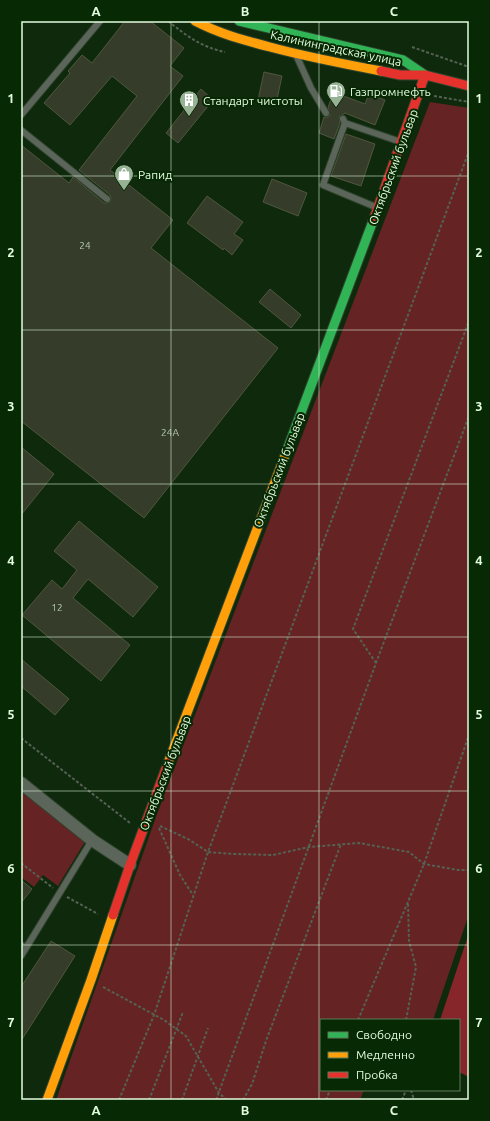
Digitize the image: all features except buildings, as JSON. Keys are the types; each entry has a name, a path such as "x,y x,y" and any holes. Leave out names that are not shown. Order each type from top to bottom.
{"street":[{"name":"Калининградская улица","path":"196,21 212,30 230,37 296,54 400,75 425,75"},
{"name":"Калининградская улица","path":"240,21 403,60 425,75"},
{"path":"425,75 469,86"},
{"name":"Октябрьский бульвар","path":"47,1100 91,980 130,865 378,208 425,75"},
{"path":"21,783 92,840 130,865"}],"lane":[{"path":"21,115 100,21"},
{"path":"296,54 311,88 326,113"},
{"path":"378,208 323,185 344,121 401,142"},
{"path":"21,130 107,199"},
{"path":"21,956 23,947 60,893 92,840"}],"path":[{"path":"434,96 469,102"},
{"path":"120,1100 154,1015 208,852 469,151"},
{"path":"376,663 353,629 469,321"},
{"path":"216,1100 376,663 469,416"},
{"path":"358,1019 424,864 469,735"},
{"path":"21,738 130,823"},
{"path":"193,895 180,875 158,825 208,852 273,855 309,847 359,843 409,852 424,864 458,870 469,870"},
{"path":"243,1100 252,1084 267,1038 341,844"},
{"path":"21,863 60,893 104,918"},
{"path":"406,1019 416,967 409,941 408,902"},
{"path":"91,980 154,1015 176,1028 186,1036 219,1093 227,1100"},
{"path":"149,1100 183,1012"},
{"path":"182,1100 208,1028"}],"shaded area":[{"path":"430,102 469,108 469,914 433,1019 320,1019 320,1091 364,1091 360,1100 56,1100 157,814"},
{"path":"21,787 86,840 58,886 43,875 34,887 21,877"},
{"path":"469,933 469,1077 460,1072 460,1019 440,1019"}],"traffic: fast":[{"path":"239,21 403,60 425,75"},
{"path":"284,458 373,221"}],"traffic: slow":[{"path":"195,21 223,33 284,51 381,71"},
{"path":"168,763 284,458"},
{"path":"47,1100 113,915"}],"traffic: jam":[{"path":"381,71 400,75 425,75 469,86"},
{"path":"373,221 425,75"},
{"path":"113,915 168,763"}],"place":[{"name":"Газпромнефть","path":"336,108"},
{"name":"Стандарт чистоты","path":"189,117"},
{"name":"Рапид","path":"124,191"}]}
